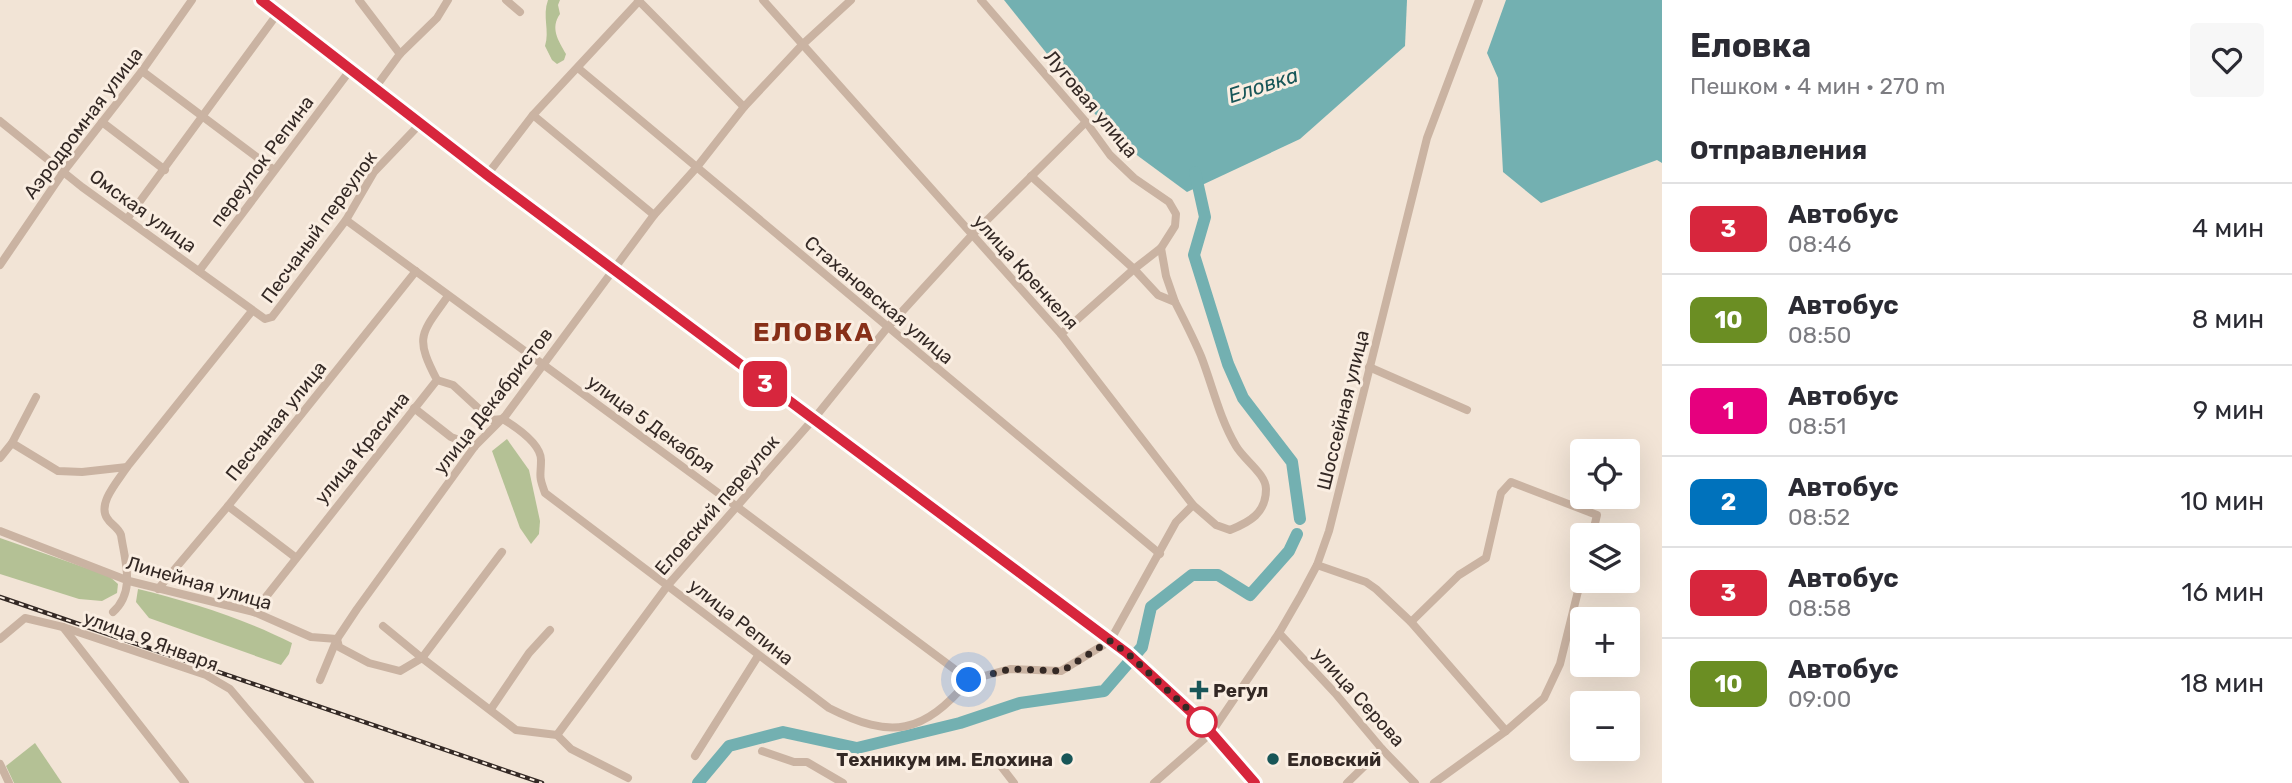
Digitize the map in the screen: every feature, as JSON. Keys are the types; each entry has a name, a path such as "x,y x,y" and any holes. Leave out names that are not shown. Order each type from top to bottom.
{"main road":[{"path":"261,0 487,175 1127,653 1211,733 1255,783"}],"street":[{"name":"Аэродромная улица","path":"0,265 64,171 142,71 192,0"},
{"path":"359,0 400,54"},
{"path":"375,88 400,54 437,18 448,0"},
{"path":"506,0 520,12"},
{"name":"улица Кренкеля","path":"763,0 1061,334 1194,505 1216,525 1230,530 1260,513 1265,502 1266,486 1263,477 1248,463 1237,446 1215,402 1201,358 1175,302"},
{"name":"улица Декабристов","path":"320,680 337,639 475,446 503,418 654,215 697,167 744,107 802,45 850,0"},
{"name":"Луговая улица","path":"981,0 1086,122 1110,155 1134,178 1169,202 1176,214 1175,226 1161,248"},
{"name":"Шоссейная улица","path":"1154,783 1211,733 1279,633 1317,565 1329,531 1427,138 1479,0"},
{"path":"487,175 533,116 639,1 744,107"},
{"path":"127,219 278,13"},
{"name":"Стахановская улица","path":"578,68 1160,554"},
{"name":"переулок Репина","path":"199,271 351,69"},
{"path":"142,71 274,170"},
{"path":"533,116 654,215"},
{"name":"Омская улица","path":"0,121 252,311 265,318 272,317"},
{"path":"102,122 165,170"},
{"name":"Еловский переулок","path":"557,735 668,585 813,419 887,328 972,235 1086,122"},
{"name":"Песчаный переулок","path":"272,317 346,220 374,172 420,124"},
{"path":"1031,176 1134,268 1157,295 1175,302"},
{"name":"улица 5 Декабря","path":"346,220 969,680"},
{"path":"1061,334 1134,268 1161,248 1166,276 1175,302"},
{"name":"Песчаная улица","path":"158,589 416,271"},
{"path":"448,296 424,331 421,346 437,380 453,385 491,420 503,418"},
{"name":"Песчаный переулок","path":"128,581 121,535 104,513 105,503 127,467 252,311"},
{"path":"1369,367 1467,410"},
{"name":"улица Красина","path":"254,612 437,380"},
{"path":"0,458 12,443 36,397"},
{"path":"414,408 451,437 475,446"},
{"name":"улица Репина","path":"503,418 537,448 541,457 539,477 545,493 829,708 856,722 875,726 907,726 922,723 944,707 969,680"},
{"path":"12,443 58,471 82,472 127,467"},
{"path":"1411,622 1459,575 1486,558 1499,500 1511,482 1597,516 1595,523"},
{"path":"969,680 1010,669 1062,671 1110,641 1176,522 1194,505"},
{"path":"228,506 295,557"},
{"name":"Линейная улица","path":"0,531 128,581 254,612 311,637 337,639 339,648 359,658 401,671 422,658"},
{"path":"422,658 502,552"},
{"path":"1317,565 1366,582 1411,622 1506,731"},
{"path":"113,612 124,602 128,581"},
{"path":"1434,783 1506,731 1544,698 1560,664 1578,593"},
{"name":"улица 9 Января","path":"0,639 25,618 63,626 206,675 230,688 310,783"},
{"path":"63,626 185,783"},
{"path":"383,626 516,730 557,735 571,749 628,778"},
{"path":"492,709 529,653 550,630"},
{"name":"улица Серова","path":"1279,633 1415,783"},
{"path":"695,756 758,656"},
{"path":"1347,783 1382,749"},
{"path":"762,751 794,762 807,762 843,783"},
{"path":"997,761 1014,783"},
{"path":"0,764 9,783"}],"green space":[{"path":"548,0 560,0 560,14 555,29 566,54 564,60 557,64 545,46"},
{"path":"507,439 529,470 540,521 539,534 531,544 520,528 492,451"},
{"path":"0,538 109,576 118,584 117,593 102,601 79,599 0,574"},
{"path":"138,589 196,605 255,626 292,643 289,654 281,665 149,618 136,602"},
{"path":"35,743 62,783 14,783 6,766"}],"water":[{"path":"1004,0 1407,0 1405,46 1300,139 1187,192 1115,139"},
{"path":"1506,0 1662,0 1662,163 1657,160 1541,203 1503,172 1498,78 1487,53"}],"waterway":[{"name":"Еловка","path":"1195,172 1205,217 1194,255 1228,364 1243,398 1292,462 1300,519"},
{"name":"Еловка","path":"698,783 729,746 783,732 857,748 960,723 1020,703 1104,691 1142,647 1151,607 1192,575 1218,575 1250,595 1289,551 1297,534"}],"railway":[{"path":"0,597 542,783"}],"bus line":[{"name":"3","path":"261,0 487,175 1127,653 1202,722 1255,783"}],"place":[{"name":"Регул","path":"1199,690"},
{"name":"Техникум им. Елохина","path":"1067,759"},
{"name":"Еловский","path":"1273,759"}],"district":[{"name":"ЕЛОВКА","path":"814,332"}],"route":[{"path":"969,680 1010,669 1062,671 1110,641 1127,653 1202,722"}]}
